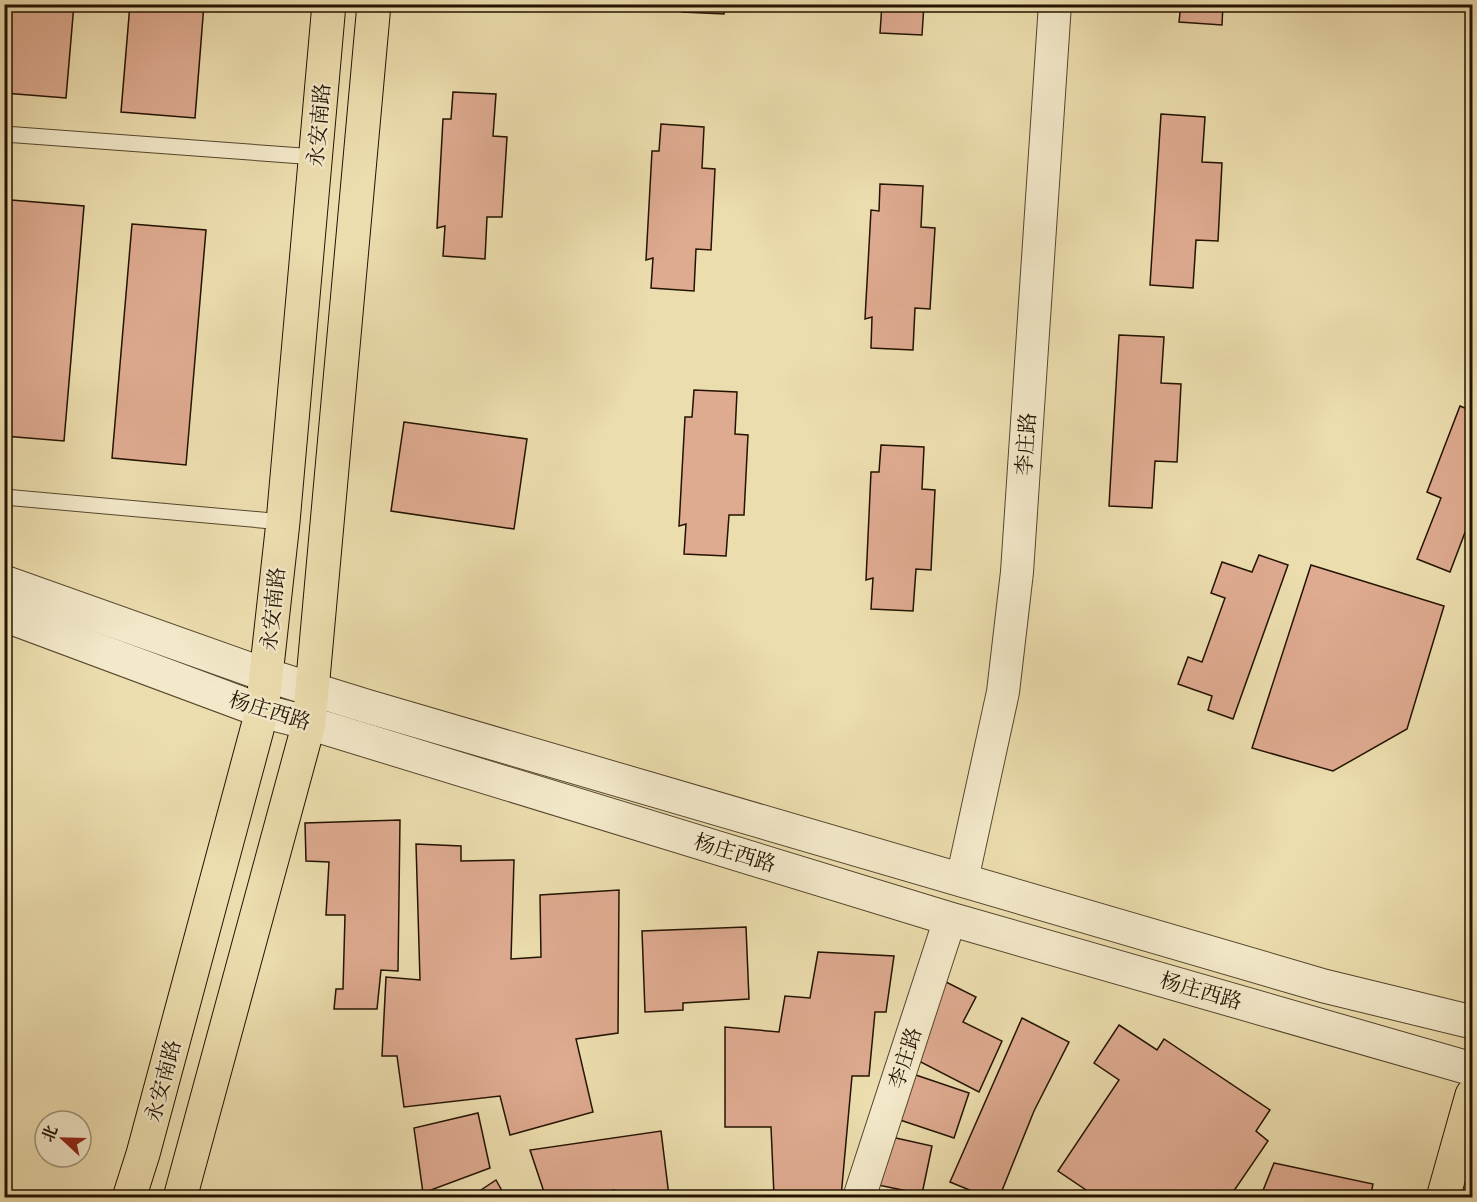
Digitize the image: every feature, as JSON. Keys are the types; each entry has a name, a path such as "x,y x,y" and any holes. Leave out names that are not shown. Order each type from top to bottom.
{"main road":[{"name":"永安南路","path":"129,1197 143,1154 262,711 283,522 330,4"},
{"name":"永安南路","path":"180,1197 309,723 374,4"},
{"path":"1443,1197 1473,1095"}],"street":[{"name":"李庄路","path":"962,880 1003,692 1017,572 1055,4"},
{"name":"杨庄西路","path":"4,582 266,675 375,709 1324,986 1473,1022"},
{"name":"杨庄西路","path":"4,615 262,711 309,723 950,919 1473,1070"},
{"name":"李庄路","path":"859,1197 950,919"}],"lane":[{"path":"4,134 316,157"},
{"path":"4,497 283,522"}],"building":[{"path":"4,4 74,4 66,98 4,93"},
{"path":"130,4 204,4 195,118 121,112"},
{"path":"683,4 725,4 724,14 682,12"},
{"path":"882,4 924,4 922,35 880,33"},
{"path":"1181,4 1223,4 1222,25 1179,22"},
{"path":"453,92 496,94 493,136 507,137 502,217 487,217 485,259 443,256 445,226 437,228 443,119 451,119"},
{"path":"1161,114 1205,117 1202,162 1222,163 1218,241 1196,240 1193,288 1150,285"},
{"path":"661,124 704,127 702,168 715,169 711,250 696,249 694,291 651,288 653,258 646,260 652,151 659,151"},
{"path":"880,184 923,186 921,227 935,228 930,309 915,308 913,350 871,348 872,317 865,319 871,210 879,211"},
{"path":"11,200 84,206 64,441 4,436 4,271"},
{"path":"132,224 206,230 186,465 112,458"},
{"path":"1119,335 1164,337 1161,383 1181,384 1177,462 1155,461 1152,508 1109,506"},
{"path":"694,390 737,392 735,434 748,435 744,515 729,515 726,556 684,554 686,524 679,526 685,417 692,417"},
{"path":"1460,406 1472,411 1472,514 1450,572 1417,559 1441,498 1427,492"},
{"path":"404,422 527,439 514,529 391,511"},
{"path":"881,445 924,447 922,489 935,490 931,570 916,569 913,611 871,609 873,578 866,580 871,472 879,472"},
{"path":"1259,555 1288,565 1233,719 1208,710 1212,696 1178,684 1188,657 1202,662 1225,598 1211,593 1222,562 1252,572"},
{"path":"1311,565 1444,606 1407,729 1333,771 1252,748"},
{"path":"400,820 398,971 381,970 377,1009 334,1009 336,989 343,989 345,915 326,915 329,862 306,861 305,823"},
{"path":"416,844 461,846 461,861 514,860 511,959 541,957 540,895 619,890 618,1033 576,1039 593,1112 510,1135 500,1096 404,1107 397,1056 382,1056 386,977 420,980"},
{"path":"746,927 749,999 683,1003 683,1010 645,1012 642,931"},
{"path":"818,952 894,956 886,1012 875,1012 869,1076 852,1076 841,1197 774,1196 771,1127 725,1127 725,1027 779,1032 785,996 810,998"},
{"path":"940,979 976,997 963,1022 1002,1041 979,1092 907,1055"},
{"path":"1022,1018 1069,1042 1034,1111 999,1198 989,1198 950,1182"},
{"path":"1119,1025 1157,1050 1164,1039 1270,1110 1256,1131 1268,1141 1229,1198 1098,1198 1058,1171 1119,1080 1094,1063"},
{"path":"907,1072 969,1093 954,1138 894,1118"},
{"path":"478,1113 490,1168 423,1193 414,1128"},
{"path":"661,1131 669,1196 615,1198 614,1190 582,1198 546,1198 530,1150"},
{"path":"887,1136 932,1146 922,1194 878,1185"},
{"path":"1274,1163 1373,1184 1370,1198 1260,1198"},
{"path":"496,1180 506,1198 469,1198"}]}
